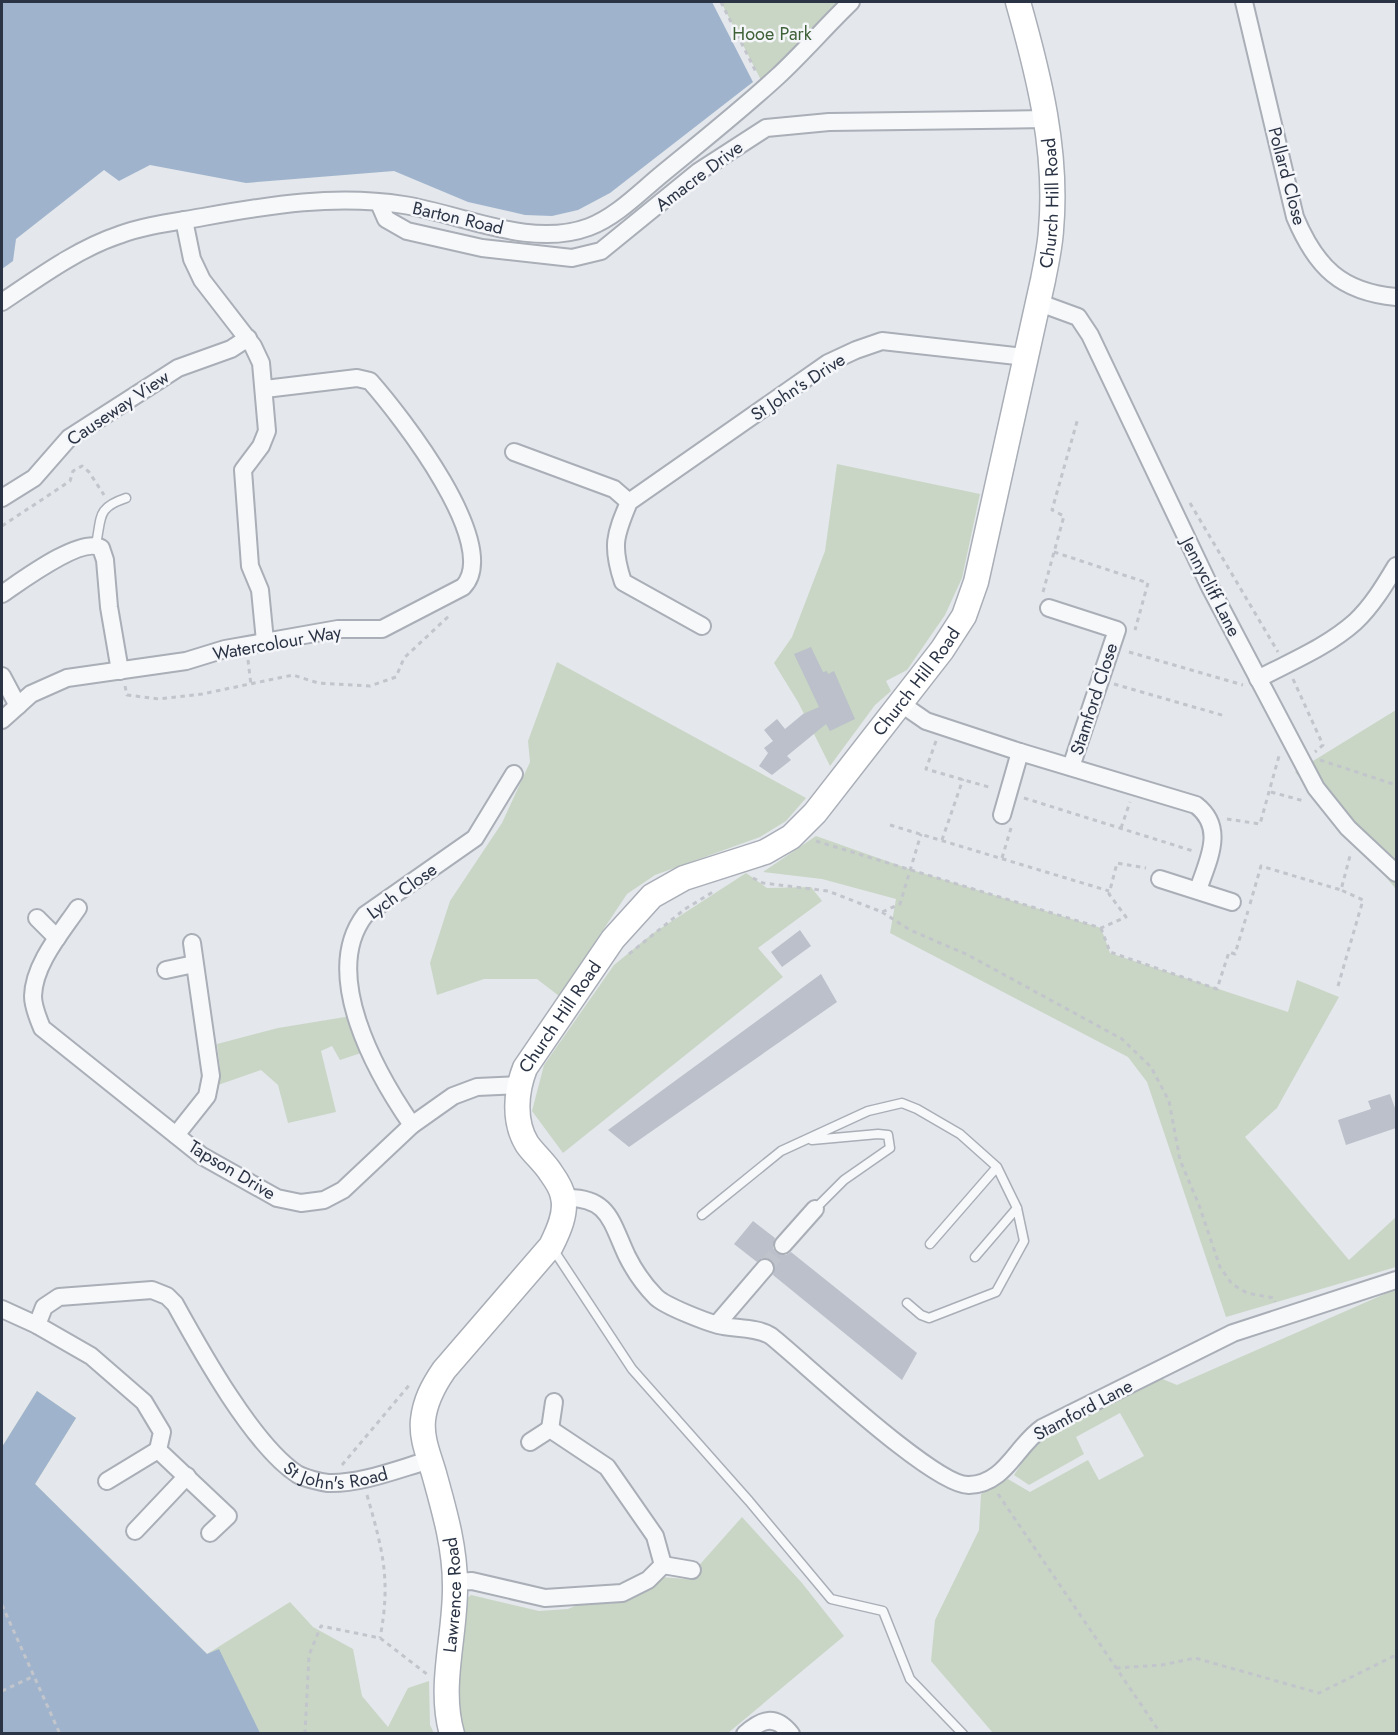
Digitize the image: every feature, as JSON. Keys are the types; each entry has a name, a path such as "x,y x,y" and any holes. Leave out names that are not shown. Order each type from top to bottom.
{"street":[{"name":"Barton Road","path":"2,302 62,264 117,235 184,220 289,202 404,205 513,230 538,233 570,233 587,228 626,204 765,88 851,2"},
{"name":"Church Hill Road","path":"564,1198 552,1175 526,1143 517,1107 519,1084 540,1042 575,996 613,939 652,896 684,878 765,852 794,834 815,813 942,650 964,616 976,582 1051,230 1046,118 1040,81 1018,2"},
{"name":"Pollard Close","path":"1244,2 1295,217 1307,245 1327,270 1348,286 1374,295 1396,297"},
{"name":"Amacre Drive","path":"379,203 386,219 407,231 482,248 572,258 601,251 698,172 766,129 829,122 1046,118"},
{"path":"184,220 192,259 202,280 248,338 261,363 267,431 261,446 243,470 250,566 260,590 265,641"},
{"name":"Jennycliff Lane","path":"1037,302 1078,317 1090,334 1210,587 1316,788 1348,828 1396,873"},
{"name":"Causeway View","path":"2,498 34,478 69,438 178,368 231,349 248,338"},
{"name":"St John's Drive","path":"629,502 828,363 856,350 882,341 892,341 1025,357"},
{"path":"265,389 357,378 370,381 460,509 474,565 471,579 463,587"},
{"path":"514,452 614,489 629,502 617,529 614,556 623,582 702,626"},
{"path":"2,594 69,552 96,544 101,548 105,560 109,607 120,671"},
{"path":"1261,685 1286,664 1326,643 1355,622 1379,595 1396,566"},
{"name":"Watercolour Way","path":"2,720 31,694 67,678 186,661 265,641 338,629 382,629 463,587"},
{"name":"Stamford Close","path":"1049,608 1117,630 1071,767"},
{"path":"2,676 18,706"},
{"name":"Stamford Close","path":"900,703 926,721 1196,805 1208,816"},
{"path":"1002,815 1020,752"},
{"name":"Lych Close","path":"412,1125 385,1086 363,1037 350,986 349,952 354,930 365,915 475,838 514,774"},
{"path":"1198,890 1213,842 1214,828 1208,816"},
{"path":"1160,879 1232,902"},
{"name":"Tapson Drive","path":"78,908 47,956 33,995 34,1009 42,1028 202,1156 277,1198 301,1203 324,1200 343,1190 412,1125 453,1096 477,1087 519,1084"},
{"path":"37,918 57,938"},
{"path":"176,1135 207,1096 211,1076 192,943"},
{"path":"166,970 194,964"},
{"path":"430,1460 423,1440 423,1422 430,1391 550,1246 560,1227 564,1198 588,1199 606,1210 627,1257 643,1283 658,1299 717,1324 768,1334 947,1480 967,1486 989,1481"},
{"path":"783,1245 815,1209"},
{"path":"717,1324 765,1268"},
{"name":"Stamford Lane","path":"989,1481 1000,1474 1029,1437 1042,1428 1233,1333 1396,1280"},
{"name":"St John's Road","path":"37,1325 44,1307 59,1297 152,1290 167,1296 175,1304 233,1400 267,1445 298,1474 327,1483 363,1479 430,1460"},
{"path":"2,1309 37,1325 91,1356 144,1402 162,1432 158,1450 107,1481"},
{"path":"531,1442 550,1428 554,1402"},
{"path":"550,1428 607,1467 656,1536 663,1565"},
{"path":"158,1450 228,1516 210,1533"},
{"name":"Lawrence Road","path":"430,1460 448,1524 455,1582 454,1625 446,1689 447,1718 452,1734"},
{"path":"135,1531 187,1476"},
{"path":"663,1565 692,1570"},
{"path":"455,1582 472,1581 545,1598 622,1593 648,1580 663,1565"},
{"path":"745,1734 759,1721 773,1719 784,1725 791,1734"}],"lane":[{"path":"96,544 101,513 110,505 126,498"},
{"path":"702,1215 781,1151 868,1111 902,1104 917,1108 960,1134 997,1167 1017,1208 1024,1241 1016,1260 996,1292 929,1318 907,1303"},
{"path":"806,1140 878,1134 888,1135 891,1142 890,1148 844,1180 815,1209"},
{"path":"930,1244 997,1167"},
{"path":"975,1257 1017,1208"},
{"path":"550,1246 632,1369 749,1501 831,1599 883,1611 910,1678 963,1734"}],"path":[{"path":"721,2 765,88"},
{"path":"1049,608 1039,606 1064,516 1052,510 1078,418"},
{"path":"2,526 70,481 73,471 82,466 89,472 110,505"},
{"path":"1184,496 1198,512 1286,664 1323,745 1312,755 1396,785"},
{"path":"1054,552 1148,583 1129,652 1261,685"},
{"path":"120,671 127,695 159,699 251,685 293,675 318,683 370,686 396,677 404,658 461,606 463,587"},
{"path":"246,645 251,685"},
{"path":"1101,681 1225,716"},
{"path":"941,726 926,769 1209,856"},
{"path":"1208,816 1260,824 1271,792 1286,728"},
{"path":"942,840 963,779"},
{"path":"1121,828 1136,787"},
{"path":"1271,792 1310,802"},
{"path":"794,834 1101,928 1126,917 1109,891 890,825"},
{"path":"882,912 900,904 921,834"},
{"path":"1341,890 1353,846"},
{"path":"765,852 752,871 746,873 755,879 828,891 882,912 910,930 968,955 1122,1039 1151,1067 1169,1101 1180,1160 1199,1205 1220,1267 1232,1284 1247,1293 1274,1298"},
{"path":"1109,891 1117,862 1152,869 1160,879"},
{"path":"1101,928 1110,952 1217,989 1229,952 1235,954 1261,866 1341,890 1363,900 1338,987"},
{"path":"627,956 685,909 715,891"},
{"path":"327,1483 420,1373 436,1382"},
{"path":"363,1479 384,1553 387,1602 380,1638"},
{"path":"989,1481 1161,1734"},
{"path":"2,1605 60,1734"},
{"path":"305,1734 309,1655 321,1626 380,1638 446,1689"},
{"path":"1116,1668 1162,1665 1195,1658 1318,1693 1396,1655"},
{"path":"2,1691 34,1677"}],"green space":[{"name":"Hooe Park","path":"721,2 851,2 765,88"},
{"path":"837,464 980,494 962,578 945,615 907,670 886,681 891,691 875,705 830,766 798,702 774,663 792,637 825,551"},
{"path":"557,662 806,798 786,821 760,837 655,875 627,894 559,996 537,979 484,979 437,995 430,963 450,901 502,823 530,762 528,741"},
{"path":"1396,710 1396,889 1295,772"},
{"path":"816,836 912,870 1101,928 1110,953 1288,1012 1297,980 1339,997 1277,1108 1245,1137 1349,1260 1396,1217 1396,1267 1226,1317 1147,1082 1128,1057 890,933 896,899 822,879 763,872"},
{"path":"746,873 767,888 811,887 822,901 758,948 783,977 563,1153 532,1111 544,1065 614,965 652,934"},
{"path":"351,1016 361,1053 340,1060 332,1046 321,1051 336,1112 288,1123 278,1085 261,1070 218,1085 220,1069 217,1044 278,1028"},
{"path":"1396,1289 1396,1733 993,1733 931,1661 935,1620 979,1530 981,1494 1008,1479 1030,1492 1088,1460 1099,1480 1144,1456 1120,1413 1076,1437 1084,1454 1029,1485 1014,1475 1040,1435 1160,1378 1177,1385"},
{"path":"37,1391 76,1418 35,1484 207,1654 290,1602 313,1627 353,1649 362,1696 388,1727 408,1688 429,1681 430,1725 434,1733 189,1733 2,1447"},
{"path":"742,1517 802,1583 844,1636 728,1733 462,1733 454,1690 464,1601 471,1595 539,1611 568,1609 580,1604 611,1604 638,1594 661,1577 687,1579"}],"water":[{"path":"2,2 712,2 753,82 610,193 578,210 552,216 525,215 468,202 394,171 246,183 150,165 119,181 104,170 16,239 13,261 2,269"},
{"path":"37,1391 76,1418 35,1484 207,1654 219,1649 260,1733 2,1733 2,1447"}],"building":[{"path":"811,647 823,672 827,671 828,674 834,671 855,719 830,731 826,724 787,756 791,760 772,775 759,766 768,753 764,748 773,741 764,730 777,719 785,729 803,714 819,707 794,654"},
{"path":"800,930 811,946 782,967 771,952"},
{"path":"821,974 837,1002 629,1147 608,1130"},
{"path":"1390,1094 1396,1111 1396,1128 1346,1145 1338,1120 1371,1109 1368,1101"},
{"path":"753,1221 775,1238 773,1248 777,1253 786,1255 791,1252 917,1353 902,1380 773,1275 775,1265 771,1260 762,1258 757,1262 734,1244"}],"tunnel":[{"path":"765,1268 783,1245"}]}
